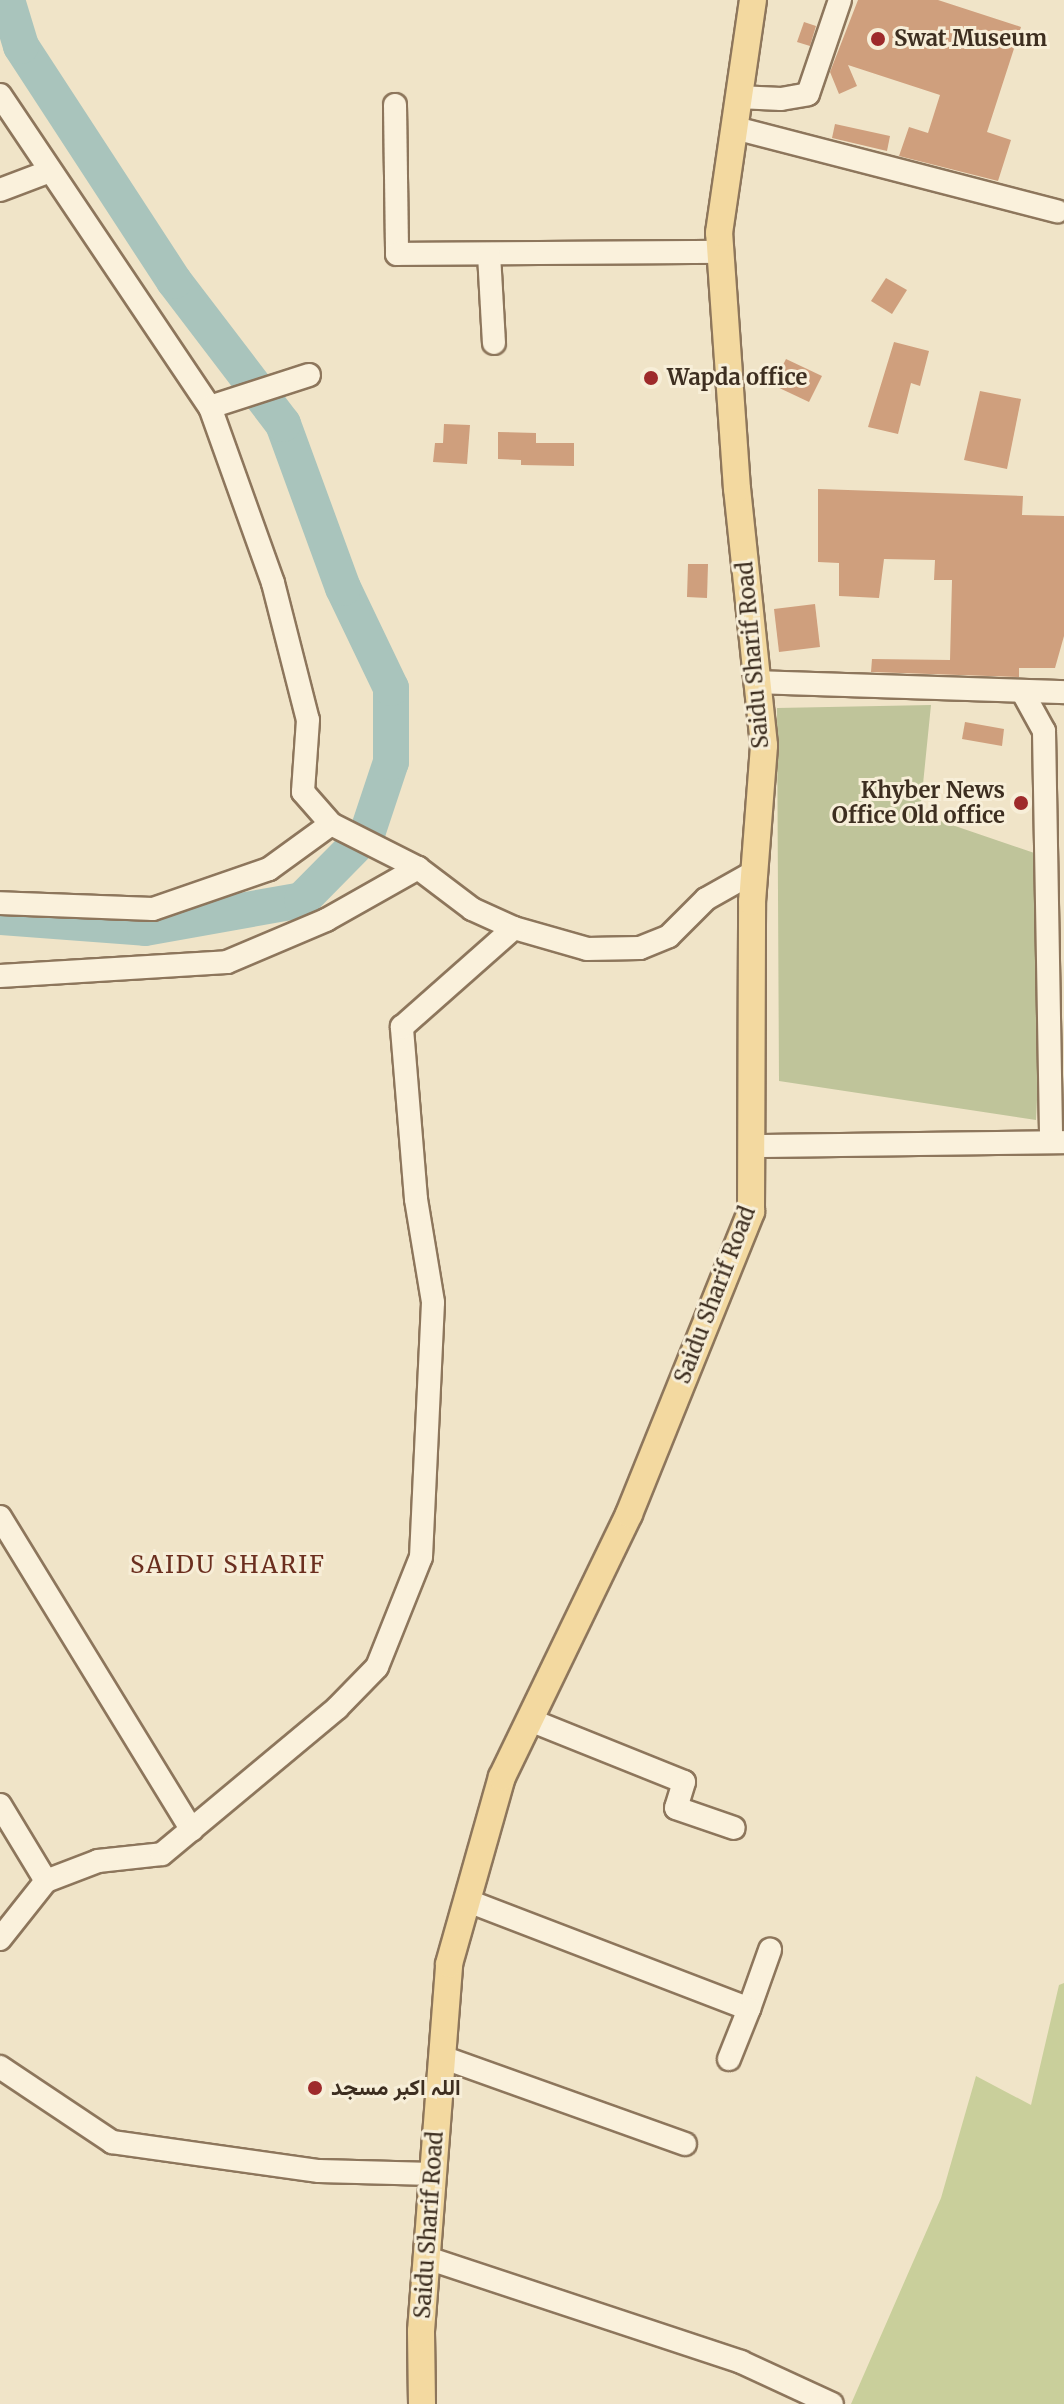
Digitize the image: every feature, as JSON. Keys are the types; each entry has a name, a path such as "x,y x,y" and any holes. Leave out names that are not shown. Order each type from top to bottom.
{"main road":[{"name":"Saidu Sharif Road","path":"422,2404 427,2258 449,1964 502,1777 629,1514 751,1212 754,1146 754,872 764,745 720,252 753,0"}],"street":[{"path":"738,97 781,99 808,94 840,0"},
{"path":"0,95 211,407 273,583 308,720 303,792 332,824 417,868 472,909 514,928 587,949 640,948 669,936 706,899 754,872"},
{"path":"395,105 397,254 720,252"},
{"path":"735,128 1057,211"},
{"path":"0,190 50,171"},
{"path":"489,254 494,343"},
{"path":"211,407 309,375"},
{"path":"757,682 1064,692"},
{"path":"754,1146 1058,1141 1044,731 1022,691"},
{"path":"0,903 153,909 269,869 332,824"},
{"path":"0,976 227,962 326,920 417,868"},
{"path":"0,1939 46,1881 98,1861 162,1854 337,1708 377,1667 421,1557 433,1302 416,1199 402,1027 514,928"},
{"path":"0,1517 192,1830"},
{"path":"530,1720 684,1782 676,1808 734,1828"},
{"path":"0,1805 46,1881"},
{"path":"468,1901 749,2009"},
{"path":"729,2059 770,1950"},
{"path":"442,2057 685,2144"},
{"path":"0,2067 112,2142 319,2171 433,2174"},
{"path":"427,2258 741,2362 832,2404"}],"green space":[{"path":"931,705 920,814 1049,858 1036,1120 779,1081 777,708"},
{"path":"1064,1983 1064,2404 851,2404 941,2198 976,2076 1031,2105 1059,1985"}],"building":[{"path":"858,0 938,0 1021,27 987,132 1011,140 998,181 899,156 909,127 928,133 940,95 848,65 857,86 839,94 830,72"},
{"path":"804,22 816,26 810,46 797,42"},
{"path":"835,124 890,136 887,151 832,138"},
{"path":"886,278 907,290 892,314 871,301"},
{"path":"894,342 929,351 920,386 911,383 898,434 868,427"},
{"path":"786,359 822,376 809,402 773,385"},
{"path":"980,391 1021,399 1007,469 964,460"},
{"path":"444,424 470,425 467,464 433,462 435,443 443,443"},
{"path":"498,432 536,433 536,443 574,443 574,466 521,465 521,460 498,459"},
{"path":"818,489 1023,496 1022,515 1064,516 1064,636 1055,668 1019,668 1019,677 871,672 872,659 950,660 952,580 934,580 935,560 884,559 879,598 839,596 839,563 818,562"},
{"path":"688,564 708,564 707,598 687,597"},
{"path":"815,604 820,647 779,652 774,609"},
{"path":"965,722 1004,729 1002,746 962,739"}],"waterway":[{"path":"0,917 145,928 302,900 367,834 391,762 391,688 343,588 283,424 174,281 21,46 7,0"}],"place":[{"name":"Swat Museum","path":"878,39"},
{"name":"Wapda office","path":"651,378"},
{"name":"Khyber News Office Old office","path":"1021,803"},
{"name":"اللہ اکبر مسجد","path":"315,2088"}],"district":[{"name":"SAIDU SHARIF","path":"228,1565"}]}
